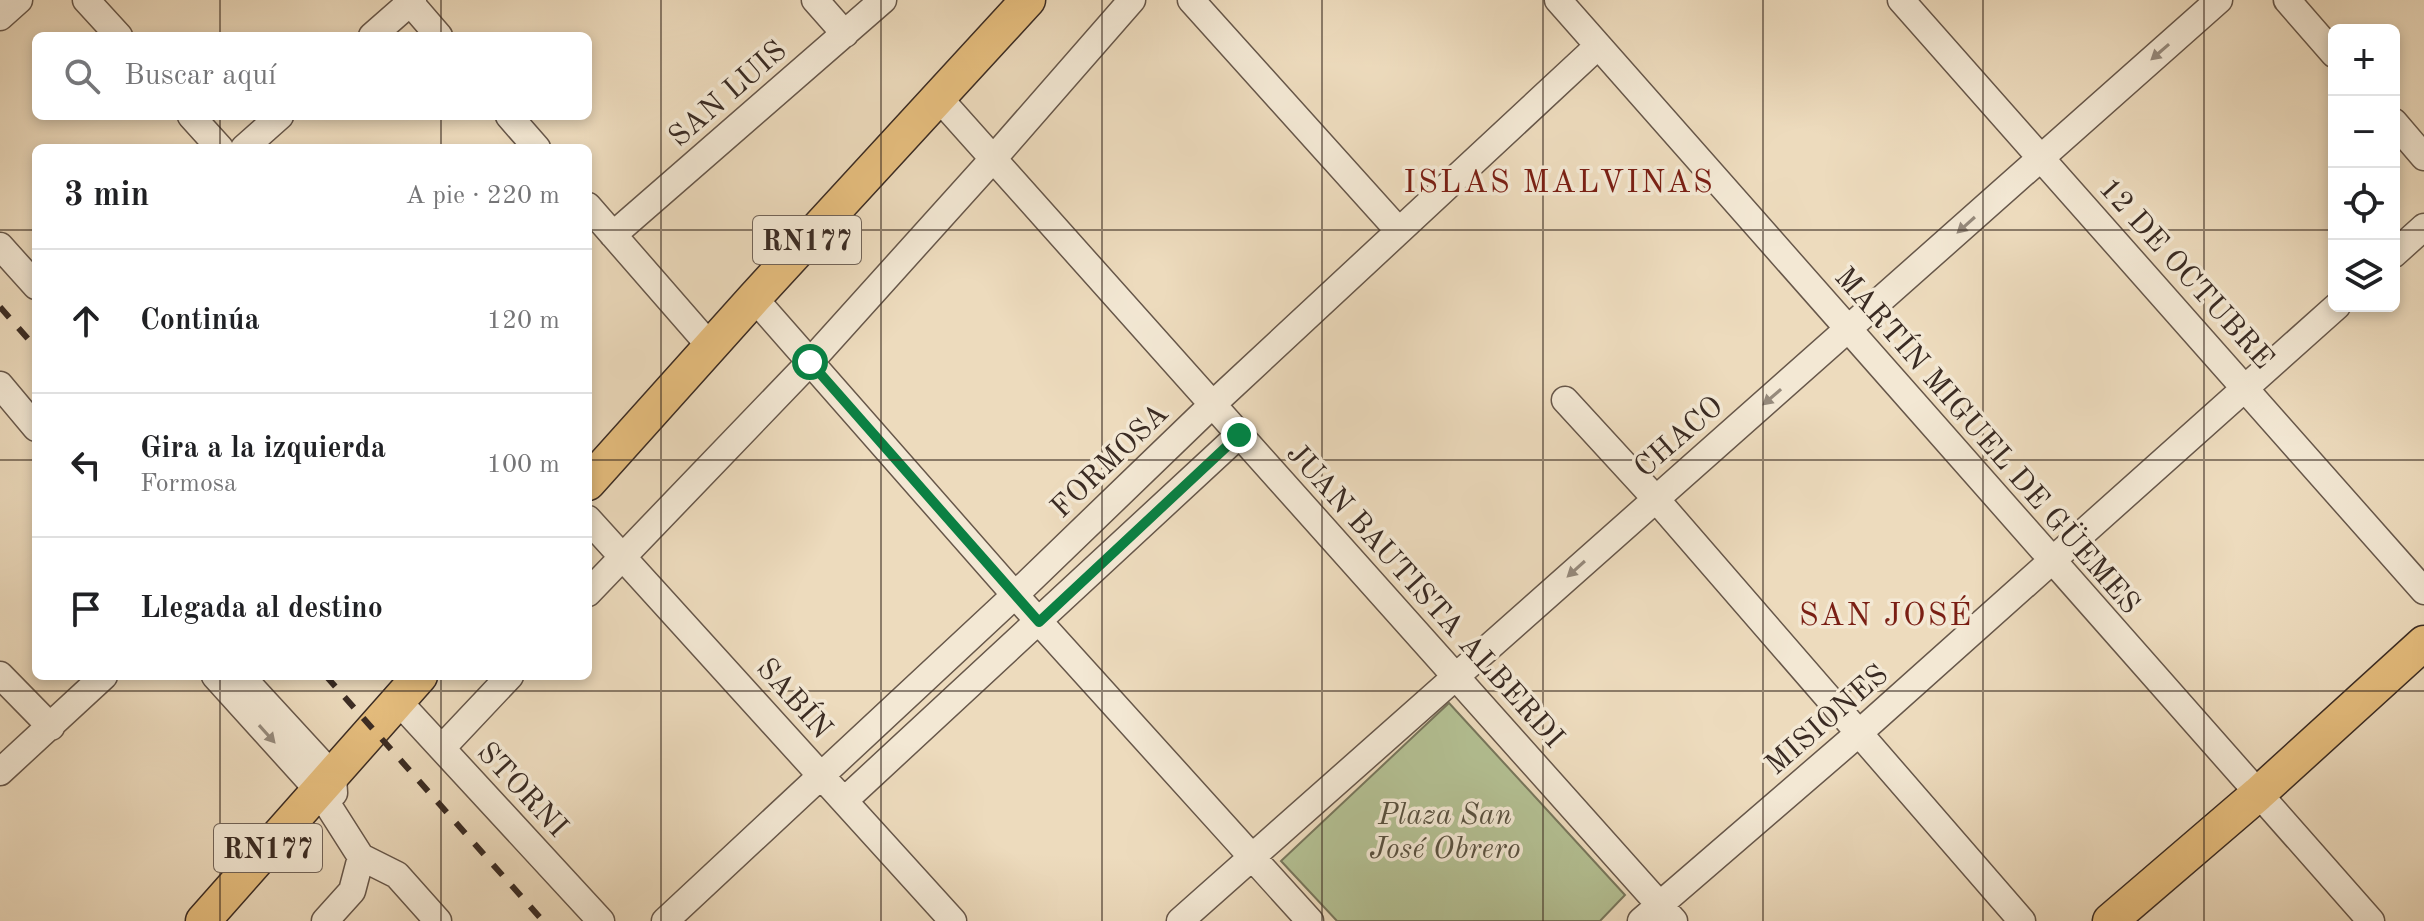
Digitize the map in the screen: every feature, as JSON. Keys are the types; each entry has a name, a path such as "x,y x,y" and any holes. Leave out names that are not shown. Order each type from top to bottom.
{"main road":[{"name":"RN177","path":"592,479 1028,0"},
{"path":"2110,921 2258,794 2424,643"},
{"name":"RN177","path":"203,921 329,794 409,688"}],"street":[{"path":"0,17 19,0"},
{"path":"86,0 115,32"},
{"path":"815,0 845,34"},
{"name":"SAN LUIS","path":"613,235 883,0"},
{"path":"592,589 810,362 1132,0"},
{"path":"1191,0 1399,231"},
{"name":"MARTÍN MIGUEL DE GÜEMES","path":"1558,0 2371,921"},
{"name":"12 DE OCTUBRE","path":"1901,0 2424,591"},
{"name":"CHACO","path":"1180,921 2219,0"},
{"path":"2287,0 2328,47"},
{"path":"376,32 410,1 436,32"},
{"name":"FORMOSA","path":"665,921 1598,46"},
{"name":"JUAN BAUTISTA ALBERDI","path":"938,97 1455,676 1658,915"},
{"path":"195,120 216,144"},
{"path":"248,144 276,120"},
{"path":"512,120 534,144"},
{"path":"2400,129 2424,157"},
{"path":"592,211 710,346"},
{"path":"2400,249 2424,227"},
{"path":"0,246 32,282"},
{"path":"754,298 1039,622 1310,921"},
{"name":"MISIONES","path":"1658,915 2330,312"},
{"path":"0,385 32,423"},
{"path":"1565,400 1655,498 2022,921"},
{"path":"845,800 1239,435"},
{"name":"SABÍN","path":"592,523 953,921"},
{"path":"0,675 51,727"},
{"path":"0,772 100,680"},
{"path":"219,680 329,794"},
{"path":"244,680 329,794 361,857 397,875 438,921"},
{"path":"442,748 506,680"},
{"name":"STORNI","path":"409,688 442,748 601,921"},
{"path":"325,921 352,891 361,857"}],"green space":[{"name":"Plaza San José Obrero","path":"1449,703 1625,895 1600,921 1337,921 1281,861"}],"railway":[{"path":"0,307 32,343"},
{"path":"330,680 543,921"}],"district":[{"name":"ISLAS MALVINAS","path":"1559,181"},
{"name":"SAN JOSÉ","path":"1886,614"}],"route":[{"path":"810,362 1039,622 1239,435"}]}
